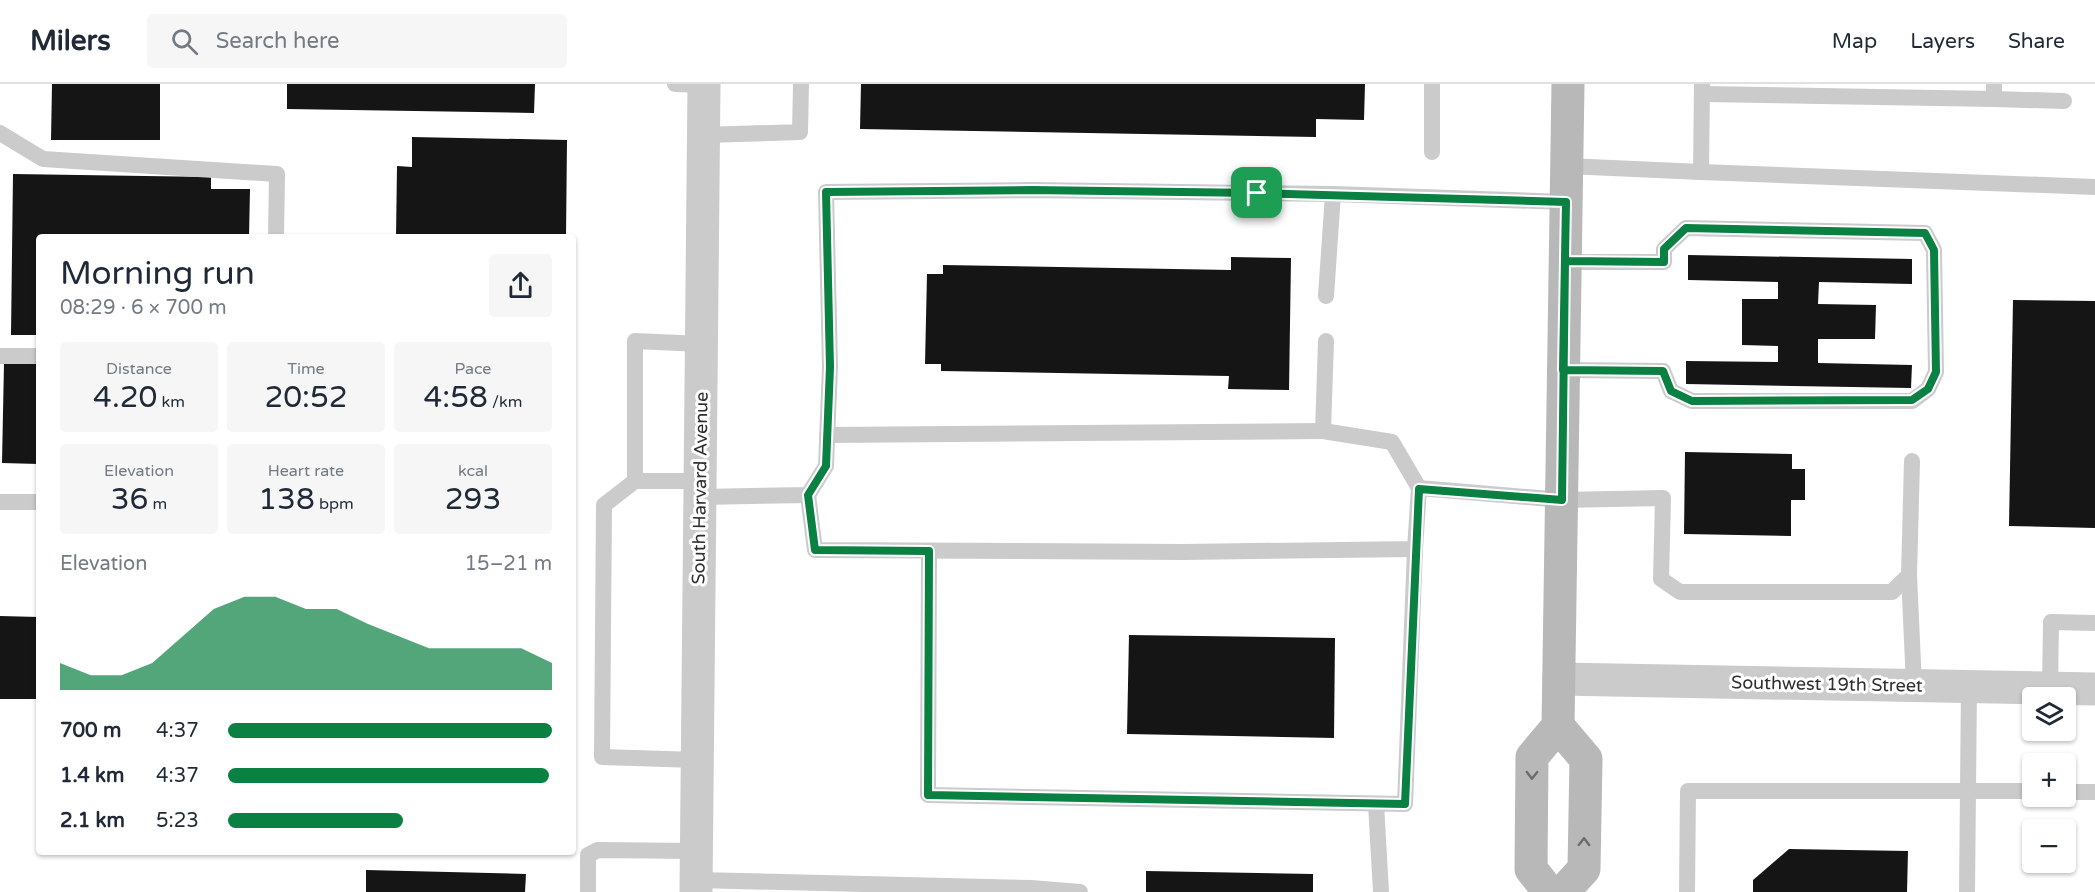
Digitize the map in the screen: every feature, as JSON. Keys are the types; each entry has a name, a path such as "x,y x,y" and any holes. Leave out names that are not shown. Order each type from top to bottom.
{"main road":[{"path":"1549,892 1531,869 1532,757 1558,726 1568,84"},
{"path":"1558,726 1586,759 1584,869 1563,892"}],"street":[{"name":"South Harvard Avenue","path":"694,84 704,135 696,874"},
{"name":"Southwest 19th Street","path":"1559,679 2022,687"},
{"name":"Southwest 19th Street","path":"2076,689 2095,689"}],"lane":[{"path":"704,135 800,132 801,84"},
{"path":"1432,84 1432,152"},
{"path":"1701,172 1702,89 1994,92 2064,101"},
{"path":"0,133 44,159 277,174 276,234"},
{"path":"1567,166 2095,187"},
{"path":"1415,549 1183,552 815,550 808,495 826,466 830,367 826,192 1031,190 1332,194 1566,202"},
{"path":"1326,296 1332,194"},
{"path":"1563,370 1663,371 1671,391 1692,401 1912,400 1928,389 1936,372 1934,250 1925,233 1686,228 1664,249 1664,262 1565,261"},
{"path":"635,481 634,341 701,344"},
{"path":"1323,432 1326,342"},
{"path":"0,356 36,356"},
{"path":"827,435 1323,432 1392,442 1419,489 1405,804 928,795 929,551"},
{"path":"1911,461 1909,575 1914,686"},
{"path":"697,760 602,757 604,505 635,481 700,489 808,495"},
{"path":"1419,489 1562,500 1663,498 1661,579 1680,592 1892,592 1909,575"},
{"path":"0,502 36,502"},
{"path":"2050,687 2051,622 2095,622"},
{"path":"1967,892 1969,686"},
{"path":"1687,892 1688,791 2022,791"},
{"path":"2076,792 2095,792"},
{"path":"1376,804 1381,892"},
{"path":"588,892 588,855 598,850 696,874 782,887 1031,888 1080,892"}],"building":[{"path":"52,84 160,84 160,140 51,140"},
{"path":"287,84 535,84 534,113 287,109"},
{"path":"861,84 1365,84 1364,120 1316,119 1316,137 860,129"},
{"path":"412,137 567,140 566,234 396,234 397,166 412,167"},
{"path":"13,174 211,177 211,189 250,189 249,234 36,234 36,335 11,335"},
{"path":"1688,255 1912,259 1912,284 1819,282 1818,304 1876,305 1875,339 1818,339 1818,363 1912,365 1911,388 1686,384 1686,361 1778,362 1778,346 1742,345 1742,299 1778,299 1778,282 1688,280"},
{"path":"1231,257 1291,258 1289,390 1228,389 1229,376 941,371 941,364 925,364 927,274 943,274 943,265 1231,270"},
{"path":"2013,300 2095,301 2095,528 2009,526"},
{"path":"4,363 36,364 36,464 2,463"},
{"path":"1685,452 1792,454 1792,469 1805,469 1805,500 1791,500 1791,536 1684,534"},
{"path":"0,616 36,617 36,699 0,699"},
{"path":"1129,635 1335,638 1334,738 1127,734"},
{"path":"1789,849 1908,851 1907,892 1753,892 1753,880"},
{"path":"366,870 526,874 525,892 366,892"},
{"path":"1146,871 1313,874 1313,892 1146,892"}],"route":[{"path":"1257,193 1031,190 826,192 830,367 826,466 808,495 815,550 929,551 928,795 1405,804 1419,489 1562,500 1563,370 1565,261 1664,262 1664,249 1686,228 1925,233 1934,250 1936,372 1928,389 1912,400 1692,401 1671,391 1663,371 1563,370 1566,202 1257,193"}]}
